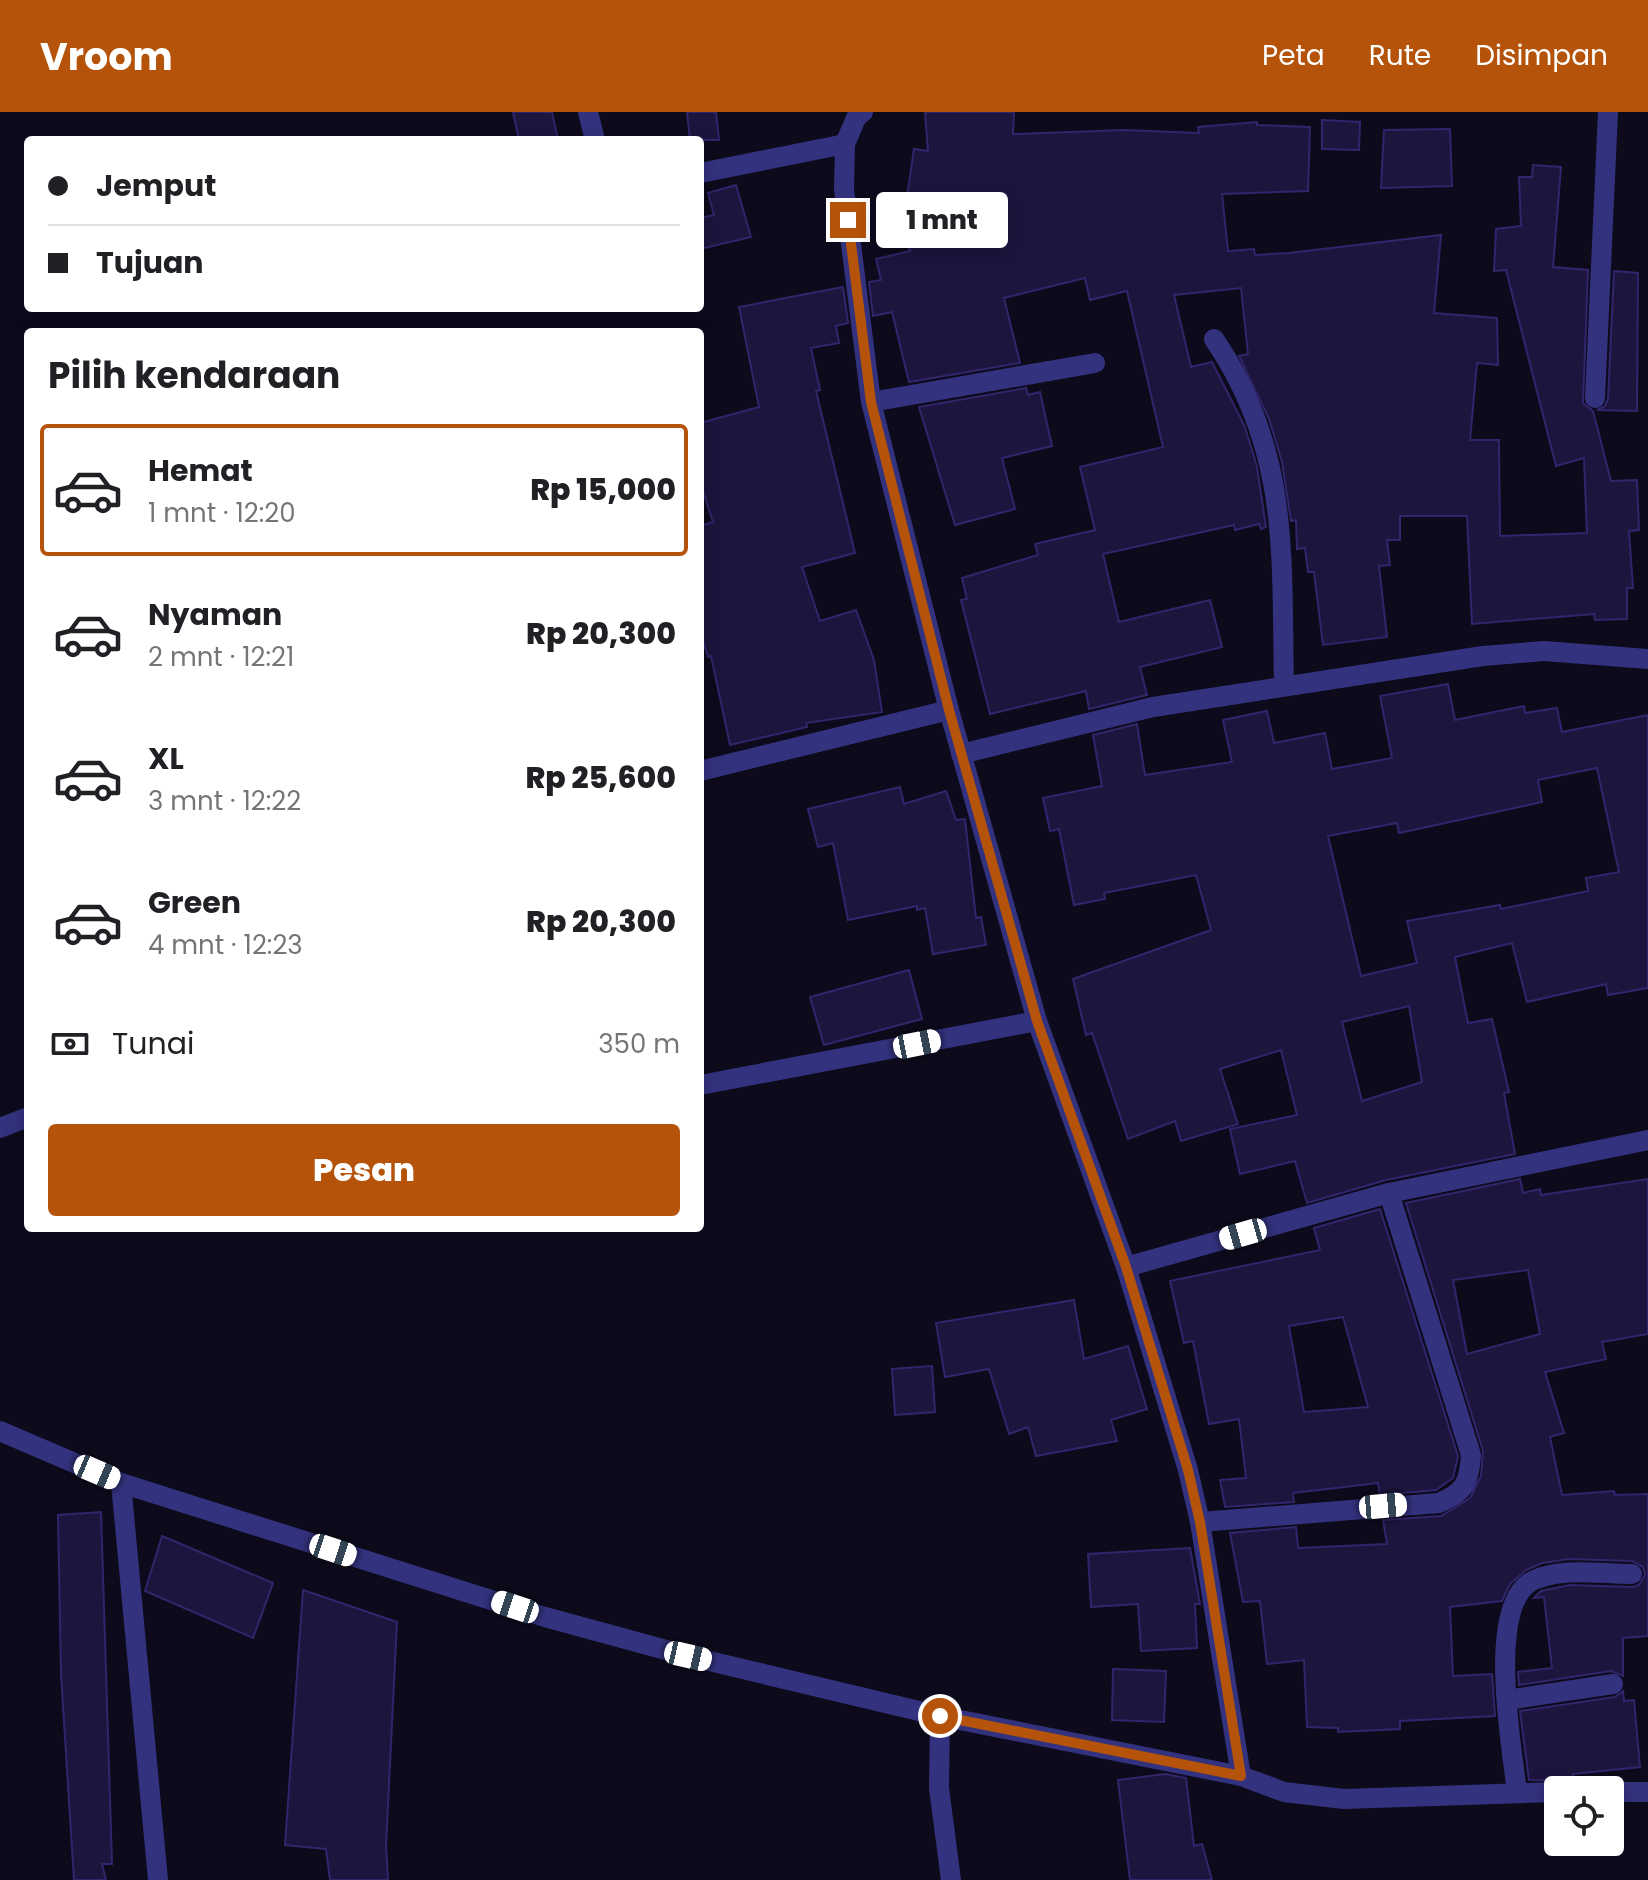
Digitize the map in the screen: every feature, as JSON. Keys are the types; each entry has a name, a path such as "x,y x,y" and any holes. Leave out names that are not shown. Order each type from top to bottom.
{"street":[{"path":"588,112 594,136"},
{"path":"863,112 856,118 845,144 844,189 871,402 949,710 1037,1021 1126,1267 1200,1522 1241,1776"},
{"path":"1595,398 1608,112"},
{"path":"704,172 845,144"},
{"path":"1214,339 1238,375 1268,450 1281,527 1284,686"},
{"path":"871,402 1095,363"},
{"path":"961,754 1153,707 1483,656 1544,651 1648,659"},
{"path":"704,770 949,710"},
{"path":"704,1084 1037,1021"},
{"path":"0,1128 24,1119"},
{"path":"1126,1267 1389,1193 1648,1140"},
{"path":"1200,1522 1439,1503 1458,1495 1469,1481 1471,1455 1389,1193"},
{"path":"0,1431 121,1483 545,1617 688,1656 940,1716 1241,1776 1284,1792 1344,1799 1544,1792"},
{"path":"121,1483 158,1880"},
{"path":"1517,1792 1507,1700 1508,1622 1515,1596 1531,1581 1557,1573 1632,1574"},
{"path":"1507,1700 1613,1684"},
{"path":"940,1716 939,1788 951,1880"},
{"path":"1624,1792 1648,1792"}],"building":[{"path":"513,112 552,112 557,136 518,136"},
{"path":"687,112 716,112 719,140 690,136"},
{"path":"925,112 1014,112 1013,134 1124,130 1199,133 1198,127 1257,122 1257,125 1310,127 1308,191 1222,194 1228,251 1254,249 1255,255 1289,253 1441,235 1434,313 1497,318 1498,365 1477,363 1470,440 1499,440 1500,536 1587,533 1584,458 1556,466 1506,270 1494,271 1496,229 1521,226 1519,177 1532,177 1533,165 1561,167 1553,267 1588,270 1583,403 1593,411 1611,481 1637,480 1639,530 1629,531 1633,588 1627,588 1627,619 1595,620 1594,614 1472,624 1467,516 1400,516 1400,540 1387,540 1390,565 1379,566 1387,637 1323,645 1314,572 1308,572 1305,548 1297,549 1296,520 1291,521 1282,462 1269,419 1239,356 1248,354 1241,288 1174,295 1191,367 1212,362 1245,427 1257,467 1266,527 1261,529 1259,524 1235,530 1234,525 1103,554 1119,622 1210,600 1222,647 1140,667 1147,695 1089,709 1086,691 990,714 961,600 967,599 962,578 1038,555 1035,544 1095,530 1080,467 1163,447 1127,291 1090,300 1085,278 1004,298 1020,363 909,382 892,312 873,316 869,282 881,280 876,259 910,251 903,224 914,149 928,151"},
{"path":"1322,120 1360,122 1359,150 1322,149"},
{"path":"1450,129 1452,186 1381,188 1384,130"},
{"path":"736,185 751,237 704,248 704,217 714,215 708,193"},
{"path":"1614,271 1638,273 1637,411 1597,410 1605,406 1608,399"},
{"path":"843,287 848,323 836,326 839,343 811,348 820,390 816,391 855,553 802,567 820,621 856,610 874,660 882,712 806,723 807,727 730,745 711,656 708,657 704,644 704,525 713,522 704,494 704,422 759,407 739,307"},
{"path":"1026,388 1028,395 1040,392 1052,446 1002,458 1015,509 955,525 919,407"},
{"path":"1448,684 1455,720 1524,706 1525,713 1557,708 1562,732 1648,715 1648,988 1608,995 1606,984 1527,1002 1512,943 1455,957 1468,1023 1492,1019 1509,1092 1504,1093 1515,1154 1386,1180 1307,1203 1295,1161 1240,1174 1230,1129 1297,1115 1281,1050 1220,1069 1238,1124 1181,1141 1175,1121 1128,1139 1092,1033 1086,1035 1073,979 1211,930 1196,875 1104,893 1105,899 1074,905 1059,829 1050,831 1043,798 1102,786 1093,735 1137,724 1145,775 1232,762 1223,720 1267,711 1274,743 1325,733 1332,769 1392,758 1380,696","holes":["1597,768 1619,872 1586,878 1588,891 1501,909 1500,905 1407,921 1417,963 1361,976 1328,836 1397,823 1399,833 1542,802 1538,780","1409,1006 1422,1082 1362,1101 1342,1022"]},
{"path":"900,787 904,804 946,791 956,820 965,819 976,918 981,917 986,945 933,954 925,908 917,910 917,906 848,920 833,843 818,847 808,809"},
{"path":"909,970 922,1019 824,1045 810,997"},
{"path":"1520,1179 1523,1193 1540,1189 1541,1195 1648,1179 1648,1334 1602,1342 1606,1359 1545,1372 1564,1433 1550,1437 1562,1495 1614,1491 1615,1495 1648,1494 1648,1636 1623,1638 1623,1676 1611,1671 1519,1685 1518,1672 1552,1668 1544,1597 1534,1598 1541,1591 1570,1585 1632,1587 1639,1585 1645,1575 1643,1567 1632,1561 1569,1559 1542,1563 1526,1570 1510,1584 1502,1601 1450,1607 1453,1676 1492,1674 1495,1716 1400,1721 1400,1729 1338,1732 1338,1728 1307,1727 1304,1660 1267,1664 1260,1601 1243,1602 1230,1533 1296,1527 1298,1548 1387,1544 1383,1520 1441,1516 1470,1498 1481,1476 1483,1451 1406,1203","holes":["1528,1270 1540,1334 1467,1354 1453,1280"]},
{"path":"1380,1209 1458,1456 1453,1478 1436,1490 1380,1495 1378,1483 1293,1493 1294,1502 1225,1507 1220,1480 1246,1478 1239,1419 1209,1424 1193,1341 1184,1343 1170,1281 1320,1250 1314,1228","holes":["1343,1317 1368,1407 1304,1412 1289,1326"]},
{"path":"1074,1300 1084,1359 1128,1346 1147,1409 1111,1420 1117,1441 1036,1456 1028,1427 1009,1434 989,1369 945,1377 936,1323"},
{"path":"932,1366 935,1412 895,1415 892,1369"},
{"path":"101,1512 112,1864 102,1864 106,1880 74,1880 61,1674 58,1515"},
{"path":"162,1536 273,1583 253,1638 145,1591"},
{"path":"1190,1548 1200,1604 1195,1604 1197,1648 1141,1651 1138,1604 1091,1607 1088,1554"},
{"path":"303,1590 397,1622 386,1845 388,1880 330,1880 326,1849 285,1845"},
{"path":"1113,1669 1166,1671 1164,1722 1112,1720"},
{"path":"1623,1691 1624,1701 1634,1700 1640,1767 1529,1780 1520,1711 1615,1697"},
{"path":"1165,1774 1186,1778 1194,1846 1202,1844 1212,1880 1130,1880 1118,1780"}],"route":[{"path":"848,220 871,402 949,710 1037,1021 1126,1267 1188,1470 1200,1522 1241,1776 940,1716"}]}
